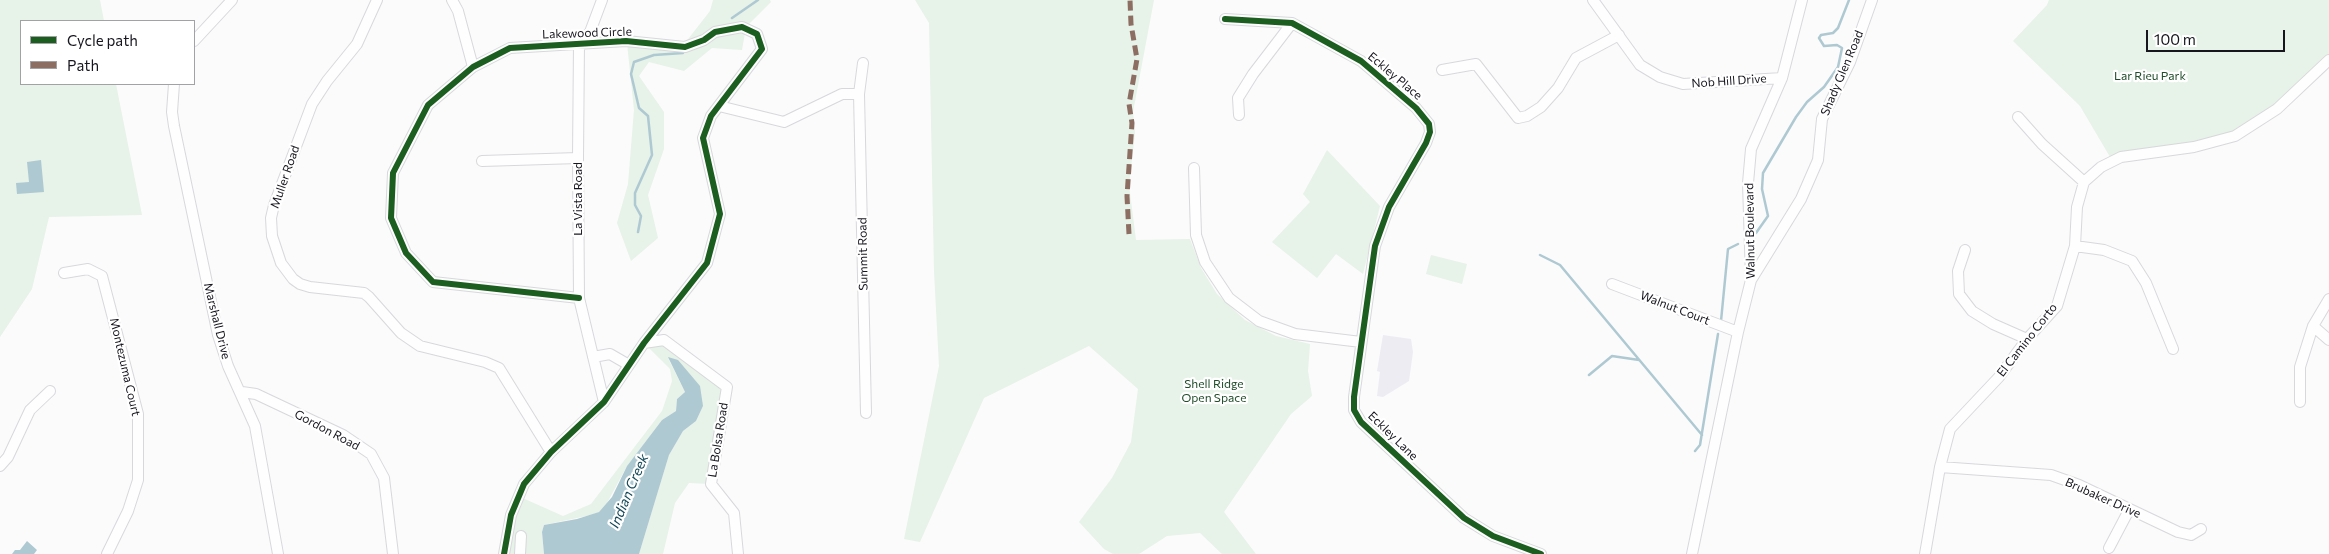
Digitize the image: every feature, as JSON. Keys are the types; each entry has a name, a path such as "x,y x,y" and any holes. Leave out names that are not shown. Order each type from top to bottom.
{"street":[{"name":"Muller Road","path":"377,0 357,44 327,81 312,104 277,197 271,218 272,236 281,263 293,279 300,284 364,294 370,297 402,333 420,346 485,362 499,368 551,452"},
{"path":"452,0 458,11 473,67"},
{"path":"578,43 590,32 602,0"},
{"name":"Nob Hill Drive","path":"1593,0 1640,65 1660,77 1683,84 1782,78"},
{"name":"Walnut Boulevard","path":"1692,554 1738,332 1752,280 1748,183 1751,149 1782,78 1802,0"},
{"name":"Shady Glen Road","path":"1752,280 1802,199 1818,160 1822,119 1850,62 1872,0"},
{"path":"195,40 228,1"},
{"name":"Eckley Place","path":"1225,19 1292,23 1361,61 1416,108 1429,124 1430,132 1426,143 1389,207"},
{"path":"1239,115 1238,98 1253,74 1292,23"},
{"name":"Lakewood Circle","path":"504,554 511,515 524,484 551,452 604,402 644,343 707,263 720,214 703,138 711,116 762,48 757,34 742,27 715,32 704,40 685,47 626,41 510,48 473,67 428,104 393,173 390,218 406,253 433,282 579,298"},
{"path":"1442,70 1476,64 1518,118 1528,116 1541,107 1558,88 1576,58 1618,34"},
{"name":"La Vista Road","path":"578,43 579,298 604,402"},
{"path":"2018,116 2042,144 2084,182 2101,168 2121,157 2194,147 2235,136 2277,109 2329,60"},
{"name":"Summit Road","path":"863,63 859,94 866,413"},
{"name":"Marshall Drive","path":"174,85 172,112 174,126 218,335 228,366 242,392 256,426 278,554"},
{"path":"720,106 784,122 842,94 859,94"},
{"path":"482,161 578,158"},
{"path":"1194,168 1196,235 1205,262 1216,282 1230,298 1259,321 1295,334 1361,342"},
{"name":"El Camino Corto","path":"1925,554 1940,467 1950,429 1999,377 2027,339 2057,306 2075,246 2077,207 2084,182"},
{"name":"Eckley Lane","path":"1389,207 1375,246 1361,342 1354,410 1361,422 1464,518 1493,536 1540,554"},
{"path":"2075,246 2104,250 2132,261 2146,283 2173,350"},
{"path":"1965,250 1958,271 1958,294 1972,311 1993,324 2027,339"},
{"name":"Montezuma Court","path":"64,272 88,269 102,276 138,414 138,480 128,511 107,554"},
{"name":"Walnut Court","path":"1612,284 1738,332"},
{"path":"2300,402 2300,367 2313,326 2329,299"},
{"path":"2313,326 2329,340"},
{"name":"La Bolsa Road","path":"644,343 664,340 727,387 711,484 734,514 738,554"},
{"path":"593,357 610,354 629,365"},
{"path":"0,466 8,457 30,410 50,391"},
{"name":"Gordon Road","path":"242,392 256,394 343,435 370,454 384,478 393,554"},
{"name":"Brubaker Drive","path":"1940,467 2051,475 2079,485 2178,532 2191,535 2201,529"},
{"path":"2109,548 2129,510"},
{"path":"520,554 521,536"}],"shaded area":[{"path":"1383,335 1411,339 1413,352 1409,381 1383,397 1377,396 1380,372 1377,371"}],"green space":[{"path":"0,0 100,0 104,20 20,20 20,85 116,85 142,215 49,217 32,289 0,337"},
{"path":"713,0 770,0 771,2 746,27 742,50 712,48 684,71 649,62 639,76 664,112 664,149 648,195 658,238 631,261 617,223 628,184 634,110 627,43 685,43 710,11"},
{"name":"Shell Ridge Open Space","path":"915,0 1154,0 1133,112 1135,133 1129,185 1136,240 1190,239 1201,268 1217,294 1245,320 1276,336 1310,344 1308,371 1312,396 1291,414 1224,512 1256,554 1222,554 1200,533 1167,536 1139,554 1113,554 1104,549 1079,522 1112,478 1131,442 1138,389 1089,346 984,398 920,542 904,539 939,366 934,271 929,23"},
{"name":"Lar Rieu Park","path":"2049,0 2329,0 2329,60 2277,109 2235,136 2113,162 2080,106 2013,41 2047,5"},
{"path":"1327,150 1380,206 1363,274 1336,254 1317,278 1272,242 1310,202 1303,194"},
{"path":"1431,255 1467,264 1462,284 1426,274"},
{"path":"664,340 727,387 711,484 689,483 675,503 663,554 639,554 669,455 683,431 696,421 703,406 668,358 685,392 677,399 676,411 662,420 627,466 607,503 599,512 591,515 544,525 542,532 544,554 504,554 518,496 563,516 591,504 662,411 672,381 670,369 644,343"}],"water":[{"path":"41,160 44,192 17,194 16,183 29,182 27,162"},
{"path":"668,357 678,360 700,386 703,406 696,421 683,431 669,455 639,554 544,554 542,532 544,525 577,519 599,512 612,497 627,466 662,420 676,411 677,399 685,392"},
{"path":"27,541 37,550 34,554 12,554 15,550 20,550"}],"waterway":[{"name":"Indian Creek","path":"732,18 758,0"},
{"path":"1756,233 1768,216 1762,189 1763,173 1796,117 1807,102 1824,87 1838,67 1842,48 1837,45 1824,46 1819,38 1821,35 1833,33 1838,28 1849,0"},
{"name":"Indian Creek","path":"638,232 641,216 635,205 635,193 652,155 648,116 639,108 631,74 634,62 654,55 683,53"},
{"path":"1721,321 1728,249 1738,244"},
{"path":"1540,255 1560,265 1702,435"},
{"path":"1695,451 1700,445 1718,334"},
{"path":"1589,375 1612,356 1639,360"}],"marked path":[{"path":"1129,234 1127,196 1132,123 1129,104 1137,59 1131,24 1130,0"}],"cycle path":[{"path":"1225,19 1292,23 1361,61 1416,108 1429,124 1430,132 1426,143 1389,207 1375,246 1354,397 1354,410 1361,422 1464,518 1493,536 1541,554"},
{"path":"504,554 511,515 524,484 551,452 604,402 644,343 707,263 720,214 703,138 711,116 762,49 757,34 742,27 715,32 704,40 685,47 626,41 510,48 473,67 428,105 393,173 391,218 406,253 433,282 579,298"}]}
